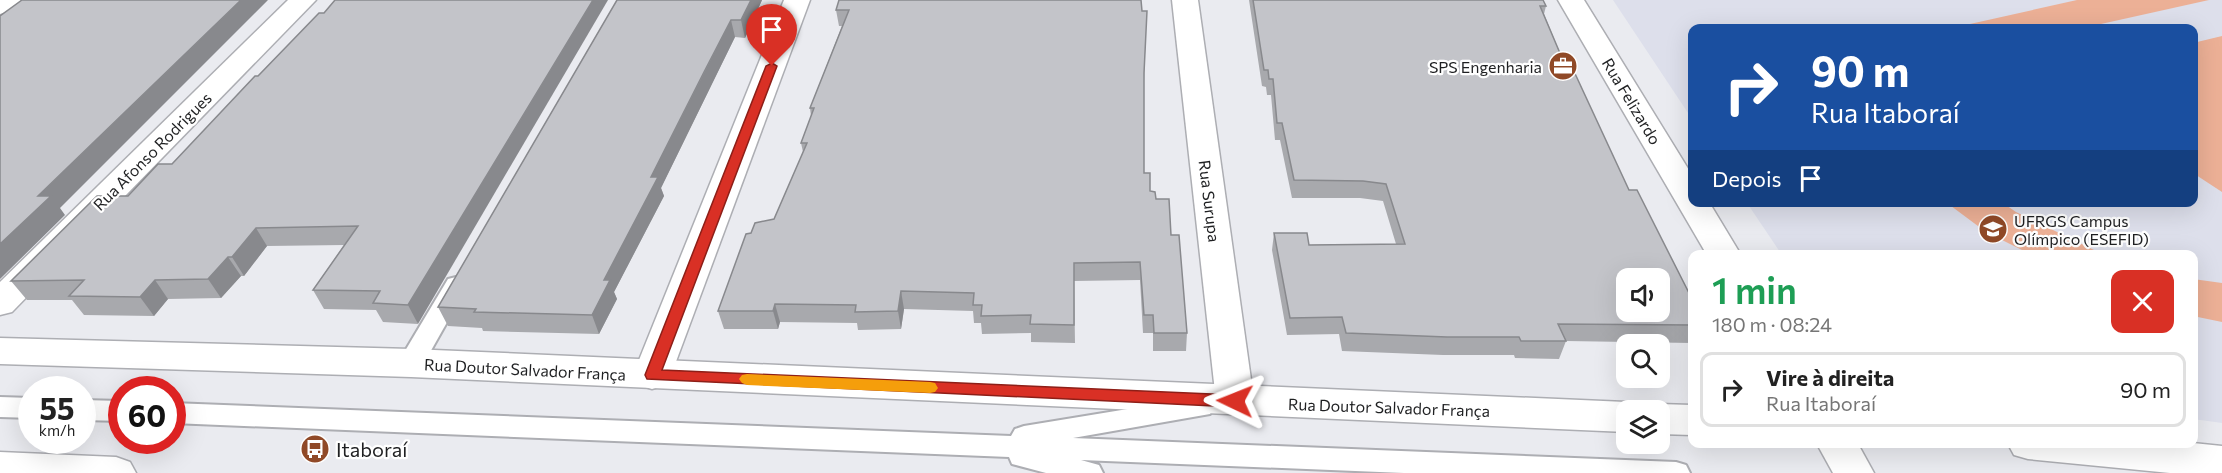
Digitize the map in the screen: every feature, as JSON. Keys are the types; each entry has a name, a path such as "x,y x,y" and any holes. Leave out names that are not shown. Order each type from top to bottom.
{"main road":[{"path":"0,6 8,0"},
{"name":"Rua Afonso Rodrigues","path":"0,303 303,0"},
{"path":"652,375 797,0"},
{"name":"Rua Surupa","path":"1185,0 1235,401"},
{"name":"Rua Felizardo","path":"1571,0 1688,195"},
{"name":"Rua Felizardo","path":"1695,207 1721,250"},
{"name":"Rua Doutor Salvador França","path":"0,351 411,363 1616,417"},
{"path":"1670,419 1688,420"},
{"path":"1839,448 1854,473"},
{"path":"2071,448 2222,462"},
{"path":"0,468 116,473"}],"lane":[{"path":"411,363 465,270"},
{"path":"977,444 1235,401"},
{"path":"0,407 18,408"},
{"path":"186,414 1676,473"},
{"path":"977,444 1089,473"}],"shaded area":[{"name":"UFRGS Campus Olímpico (ESEFID)","path":"1613,0 2222,0 2222,423 2198,420 2198,250 1779,250 1750,207 2198,207 2198,24 1688,24 1688,113"},
{"path":"2077,0 2209,0 2101,24 1970,24"},
{"path":"2222,36 2222,192 2198,176 2198,42"},
{"path":"1952,207 2009,207 2094,250 2022,250 1986,232"},
{"path":"2198,280 2222,283 2222,322 2198,317"}],"building":[{"path":"22,0 241,0 38,196 51,196 0,244 0,16"},
{"path":"335,0 593,0 408,305 373,303 380,291 313,290 358,226 256,228 232,257 228,257 208,279 155,280 140,297 69,296 84,280 11,281 97,196 128,196 158,164 172,164 255,76 258,76 319,13 324,13"},
{"path":"617,0 751,0 741,20 731,20 651,177 658,177 604,280 610,280 592,315 474,312 476,309 438,307"},
{"path":"839,0 1141,0 1142,11 1147,11 1144,73 1144,173 1150,173 1150,191 1155,192 1156,199 1169,199 1171,235 1179,235 1187,333 1154,333 1153,315 1144,315 1140,262 1074,263 1074,325 1030,324 1031,315 981,316 982,305 973,305 974,293 901,291 898,311 855,312 856,305 775,304 773,311 718,311 746,234 751,233 755,223 774,219 807,143 801,143 814,108 810,108 849,10 836,10"},
{"path":"1253,0 1543,0 1546,6 1540,6 1565,65 1571,65 1629,190 1637,190 1688,291 1688,325 1558,324 1566,341 1521,341 1519,337 1346,333 1342,317 1290,318 1274,233 1307,233 1309,245 1405,244 1386,184 1363,181 1294,180 1282,123 1277,123 1273,79 1269,79 1268,70 1264,70"}],"slow traffic":[{"path":"747,379 930,388"}],"place":[{"name":"SPS Engenharia","path":"1563,66"},
{"name":"UFRGS Campus Olímpico (ESEFID)","path":"1993,229"},
{"name":"Itaboraí","path":"315,449"}],"route":[{"path":"772,66 652,375 1235,401"}]}
